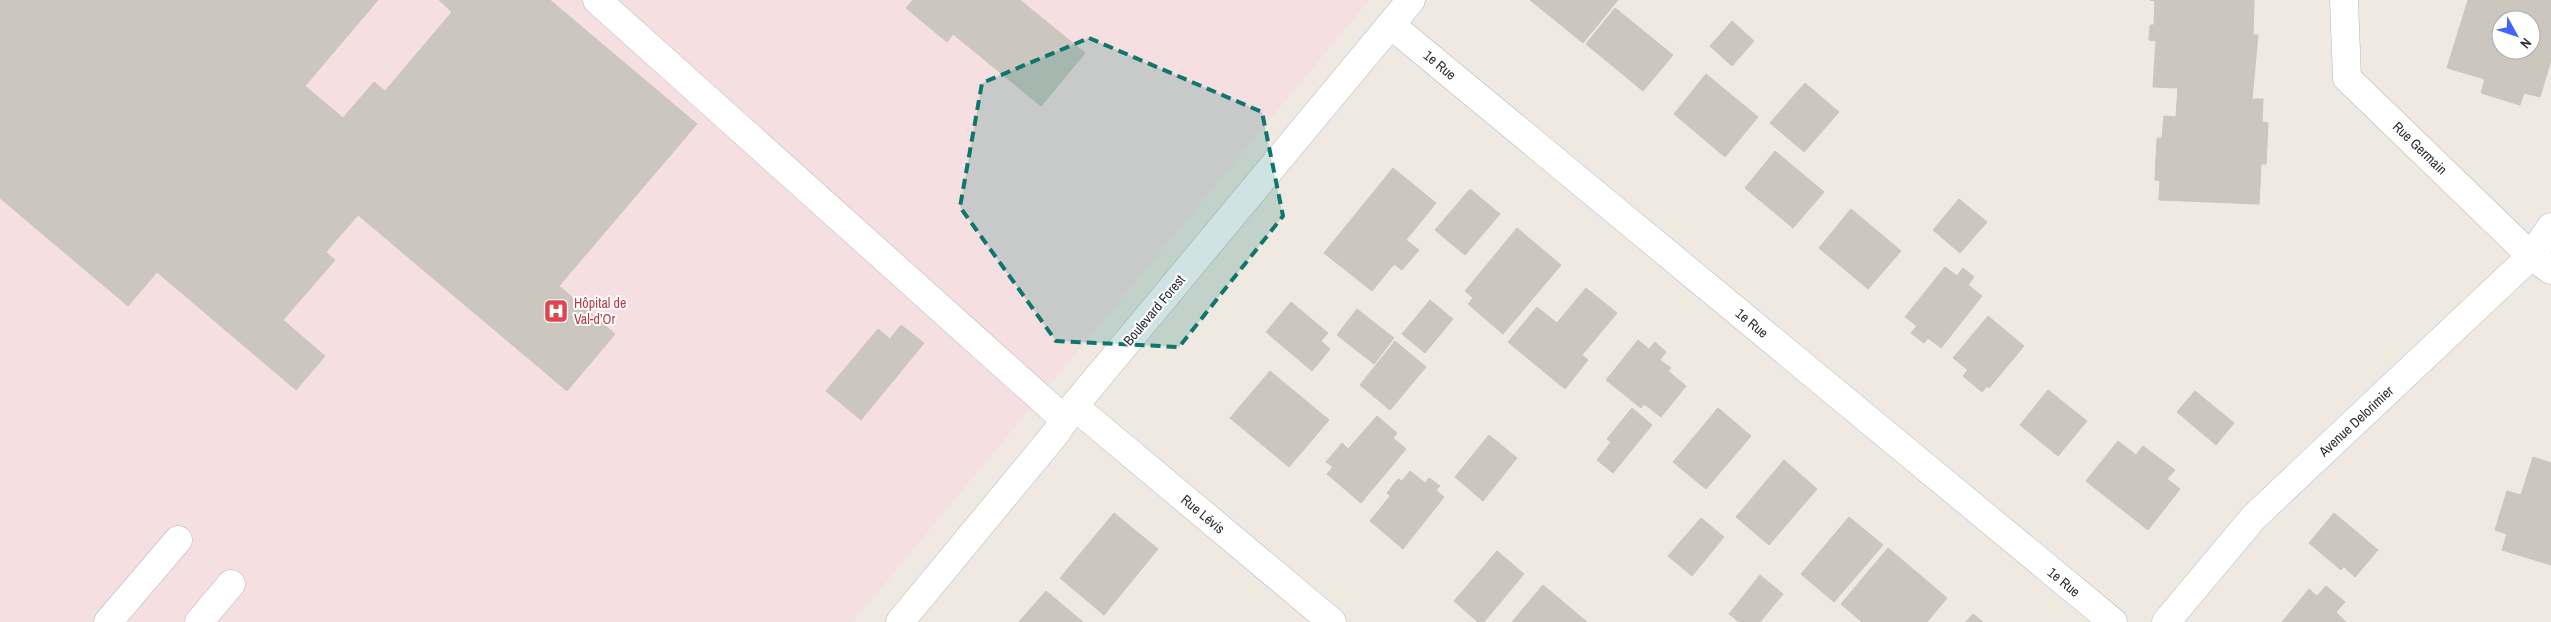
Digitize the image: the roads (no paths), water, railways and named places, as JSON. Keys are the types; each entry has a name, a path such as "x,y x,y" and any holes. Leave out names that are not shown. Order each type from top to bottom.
{"street":[{"name":"Rue Lévis","path":"597,0 1069,413 1332,622"},
{"name":"Boulevard Forest","path":"900,622 1069,413 1411,0"},
{"name":"Rue Germain","path":"2344,0 2347,78 2541,263"},
{"name":"1e Rue","path":"1391,25 2113,622"},
{"name":"Avenue Delorimier","path":"2166,622 2254,517 2541,263 2551,227"},
{"path":"108,622 178,540"},
{"path":"199,622 231,584"}],"place":[{"name":"Hôpital de Val-d’Or","path":"556,311"}]}
